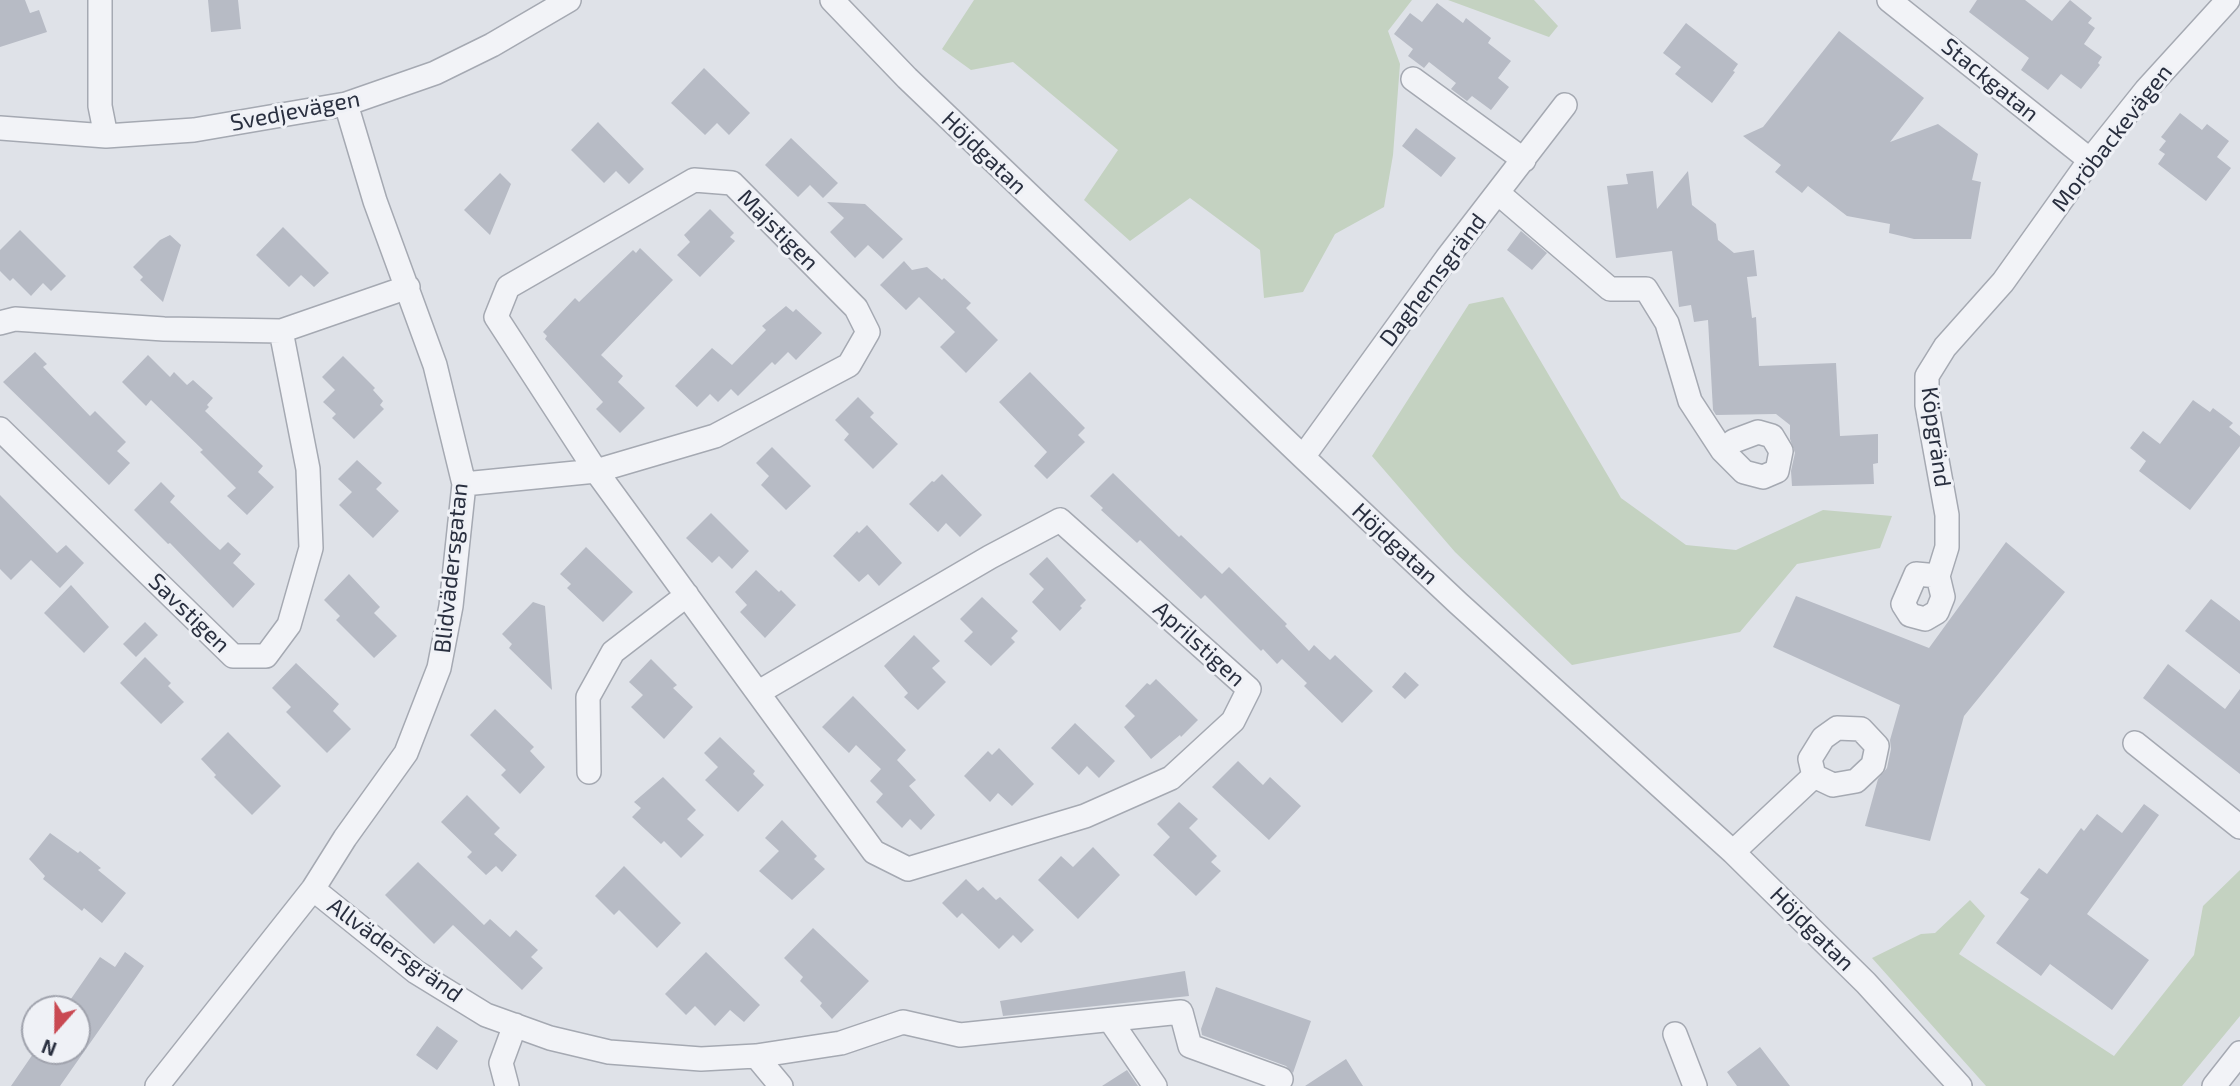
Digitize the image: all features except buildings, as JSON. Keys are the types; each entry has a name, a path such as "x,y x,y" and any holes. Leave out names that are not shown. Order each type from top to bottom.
{"street":[{"path":"100,0 100,106 106,136"},
{"name":"Svedjevägen","path":"0,128 106,136 194,130 346,104 435,73 492,45 569,0"},
{"name":"Höjdgatan","path":"832,0 906,78 1303,457 1458,603 1733,852 1866,983 1960,1086"},
{"name":"Stackgatan","path":"1889,0 2090,160"},
{"name":"Moröbackevägen","path":"2003,282 2090,160 2146,90 2228,0"},
{"path":"1413,79 1524,160"},
{"name":"Blidvädersgatan","path":"157,1086 313,889 345,838 406,753 439,668 451,606 464,484 435,365 375,201 346,104"},
{"name":"Daghemsgränd","path":"1303,457 1447,258 1564,105"},
{"name":"Majstigen","path":"464,484 596,471 715,436 849,365 867,332 856,308 732,183 694,180 508,286 496,317 596,471"},
{"path":"1498,193 1610,289 1646,289 1667,323 1690,401 1723,450"},
{"name":"Köpgränd","path":"1937,576 1947,547 1947,515 1927,405 1927,376 1945,347 2003,282"},
{"path":"0,323 15,319 164,330 281,331 408,287"},
{"name":"Savstigen","path":"0,429 233,656 266,656 289,625 311,548 308,469 281,331"},
{"name":"Aprilstigen","path":"596,471 874,852 908,869 1085,816 1171,778 1233,721 1250,689 1060,520 990,557 759,692"},
{"path":"589,772 588,697 613,652 687,595"},
{"path":"2135,743 2240,827"},
{"path":"1733,852 1814,776"},
{"name":"Allvädersgränd","path":"313,889 416,972 486,1015 550,1038 609,1052 702,1059 756,1056 841,1043 903,1022 960,1035 1181,1012 1190,1046 1282,1079 1278,1086"},
{"path":"1110,1020 1155,1086"},
{"path":"507,1086 501,1063 515,1025"},
{"path":"1675,1034 1695,1086"},
{"path":"2214,1086 2240,1053"},
{"path":"756,1056 781,1086"}],"green space":[{"path":"974,0 1412,0 1388,31 1400,64 1393,155 1384,207 1335,234 1303,292 1264,298 1260,250 1190,198 1130,241 1084,200 1118,150 1013,62 971,70 942,49"},
{"path":"1448,0 1534,0 1558,26 1549,37"},
{"path":"1503,297 1621,498 1686,545 1736,550 1823,510 1892,516 1880,548 1797,564 1740,632 1572,665 1455,552 1372,456 1469,304"},
{"path":"2240,870 2240,1016 2182,1086 1986,1086 1872,958 1921,934 1935,933 1970,900 1985,916 1959,954 2114,1056 2194,955 2203,906"}]}
